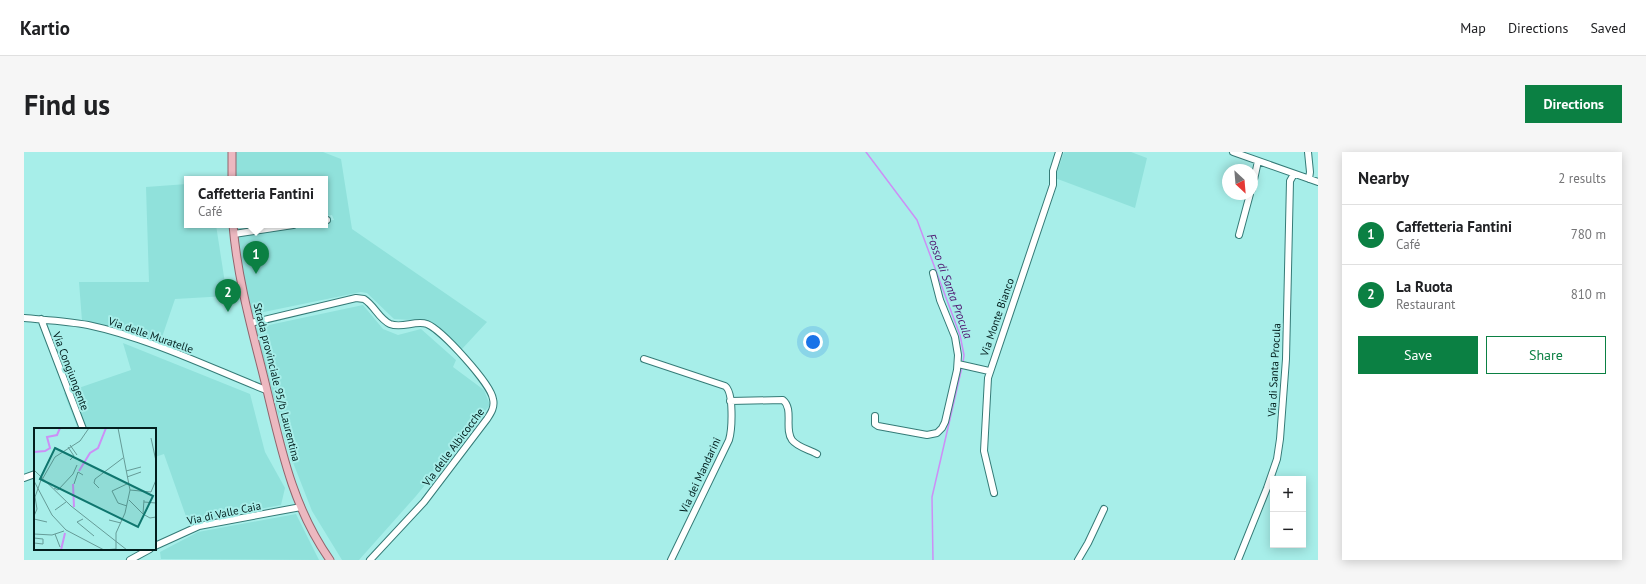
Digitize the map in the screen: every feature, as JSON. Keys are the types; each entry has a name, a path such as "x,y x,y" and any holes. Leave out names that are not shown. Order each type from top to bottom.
{"main road":[{"path":"232,152 232,176"},
{"name":"Strada provinciale 95/b Laurentina","path":"233,228 251,323 282,453 301,507 318,541 330,560"}],"street":[{"name":"Via Monte Bianco","path":"994,493 984,451 987,382 989,371 1053,185 1053,171 1059,152"},
{"path":"1233,152 1318,182"},
{"path":"1308,152 1310,172 1308,179"},
{"name":"Via di Santa Procula","path":"1238,560 1276,462 1280,439 1286,359 1290,181 1294,174"},
{"path":"1239,235 1248,200"},
{"path":"234,234 273,228"},
{"path":"876,416 875,424 878,426 927,435 939,432 945,424 958,364 955,337 940,300 934,273"},
{"name":"Via delle Albicocche","path":"251,323 356,298 364,299 391,324 422,324 430,326 460,352 491,392 494,405 487,419 424,502 370,560"},
{"name":"Via delle Muratelle","path":"24,318 82,324 112,331 173,352 266,390"},
{"name":"Via Congiungente","path":"41,320 83,428"},
{"name":"Via dei Mandarini","path":"644,359 726,386 729,390 731,429 729,440 671,560"},
{"path":"958,364 989,371"},
{"path":"730,401 783,400 788,406 792,440 818,454"},
{"path":"24,478 34,474"},
{"name":"Via di Valle Caia","path":"156,546 199,526 301,507"},
{"path":"1078,560 1104,509"},
{"path":"130,560 148,550"}],"shaded area":[{"path":"236,152 323,152 341,159 352,229 487,322 462,349 429,321 394,319 367,293 361,292 249,315 232,238 287,228 328,228 328,221 334,220 332,215 328,216 328,176 236,176"},
{"path":"1064,152 1131,152 1147,158 1135,208 1055,178"},
{"path":"184,184 184,228 216,228 227,296 175,299 160,343 82,321 79,282 149,282 146,187"},
{"path":"363,305 383,329 398,335 421,329 456,360 453,367 484,390 490,405 416,496 359,560 342,560 312,511 287,447 255,328"},
{"path":"123,343 250,394 265,452 285,488 281,505 188,522 164,454 156,457 156,428 78,428 64,393 131,370"},
{"path":"296,514 319,560 161,559 160,552 198,532"}],"waterway":[{"name":"Fosso di Santa Procula","path":"866,152 917,220 960,335 964,355 963,363"},
{"name":"Fosso di Santa Procula","path":"933,560 932,497 962,367"}],"place":[{"name":"Caffetteria Fantini","path":"256,274"},
{"name":"La Ruota","path":"228,312"}]}
